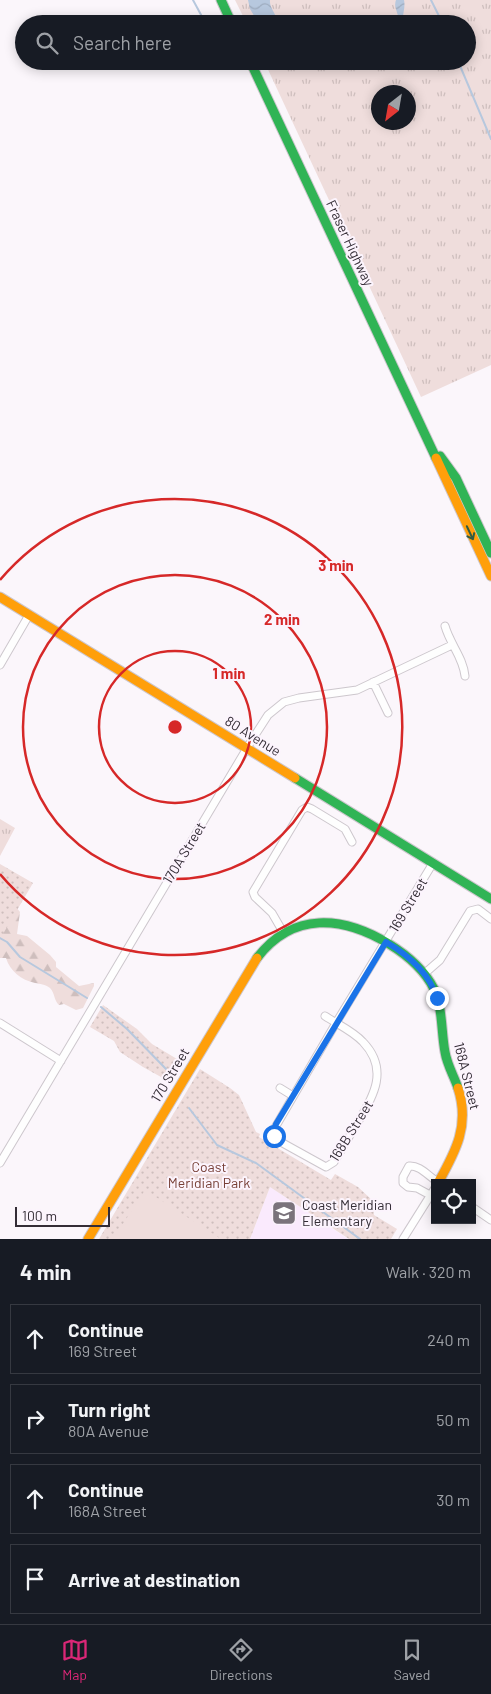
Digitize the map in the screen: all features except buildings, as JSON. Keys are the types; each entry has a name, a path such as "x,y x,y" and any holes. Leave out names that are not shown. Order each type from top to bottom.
{"main road":[{"path":"221,0 228,15"},
{"name":"Fraser Highway","path":"254,70 491,576"},
{"name":"Fraser Highway","path":"426,437 456,478 472,513 488,541 491,553"},
{"path":"450,489 456,490 472,513"},
{"name":"80 Avenue","path":"0,597 480,891 491,900"},
{"name":"170 Street","path":"88,1239 254,961 265,947 283,932 294,927 317,922 338,922 360,928 386,942"},
{"name":"168A Street","path":"386,942 412,960 424,974 437,998 447,1058 460,1094 464,1114 461,1137 440,1179"}],"street":[{"path":"0,665 29,615"},
{"path":"445,626 452,646 461,659 465,676"},
{"name":"170A Street","path":"0,1163 268,715 284,702 299,698 354,691 452,646"},
{"path":"373,682 388,713"},
{"path":"283,932 272,913 255,897 254,892 305,807 312,808 345,829 352,842"},
{"name":"169 Street","path":"273,1134 275,1127 336,1023 433,863"},
{"path":"424,974 440,960 470,911 478,910 491,919"},
{"path":"325,1016 336,1023"},
{"name":"168B Street","path":"273,1134 280,1141 321,1166 328,1167 334,1162 370,1102 377,1079 376,1063 369,1048 357,1037 336,1023"},
{"path":"0,1024 61,1062"},
{"path":"280,1088 293,1096"},
{"path":"404,1239 430,1195 417,1188 408,1187 403,1183 403,1177 409,1166 416,1166 421,1168 424,1174 432,1179"},
{"path":"476,1210 491,1220"}],"shaded area":[{"name":"Coast Meridian Elementary","path":"270,1187 348,1239 250,1239"}],"green space":[{"path":"235,0 491,0 491,365 421,397 268,70 476,70 476,15 242,15"},
{"path":"0,819 15,828 0,856"},
{"path":"0,864 33,883 0,939"},
{"path":"16,907 20,912 17,934 27,936 50,955 56,962 56,967 79,986 94,983 83,1008 76,1010 64,1004 59,1005 50,988 21,977 13,971 6,958 0,958 0,927"},
{"path":"103,1005 137,1029 152,1044 182,1062 170,1082 120,1052 114,1041 90,1027"},
{"name":"Coast Meridian Park","path":"200,1069 239,1095 256,1132 260,1134 259,1137 331,1180 335,1174 358,1187 372,1200 374,1215 397,1229 391,1239 349,1239 270,1187 250,1239 99,1239"},
{"path":"145,1190 221,1239 113,1239"}],"water":[{"path":"248,0 270,0 275,15 254,15"},
{"path":"396,0 404,0 403,15 398,15 395,6"}],"waterway":[{"path":"193,0 201,15"},
{"path":"431,0 438,15"},
{"path":"462,70 491,139"},
{"path":"0,938 7,942 20,957 87,998"},
{"path":"101,1007 127,1029 167,1070"},
{"path":"189,1108 217,1145 256,1163 360,1239"}],"traffic: fast":[{"path":"221,0 228,15"},
{"path":"254,70 436,458"},
{"path":"440,456 456,478 491,553"},
{"path":"295,778 491,899"},
{"path":"257,958 271,943 286,932 302,926 319,923 337,924 354,928 396,948 420,969 434,989 440,1012 446,1057 458,1088"}],"traffic: slow":[{"path":"436,458 491,576"},
{"path":"0,597 295,778"},
{"path":"88,1239 257,958"},
{"path":"440,1179 455,1149 462,1126 461,1101 458,1088"}],"place":[{"name":"Coast Meridian Elementary","path":"284,1213"}],"route":[{"path":"274,1136 273,1132 276,1124 386,942 420,967 430,981 437,998"}]}
